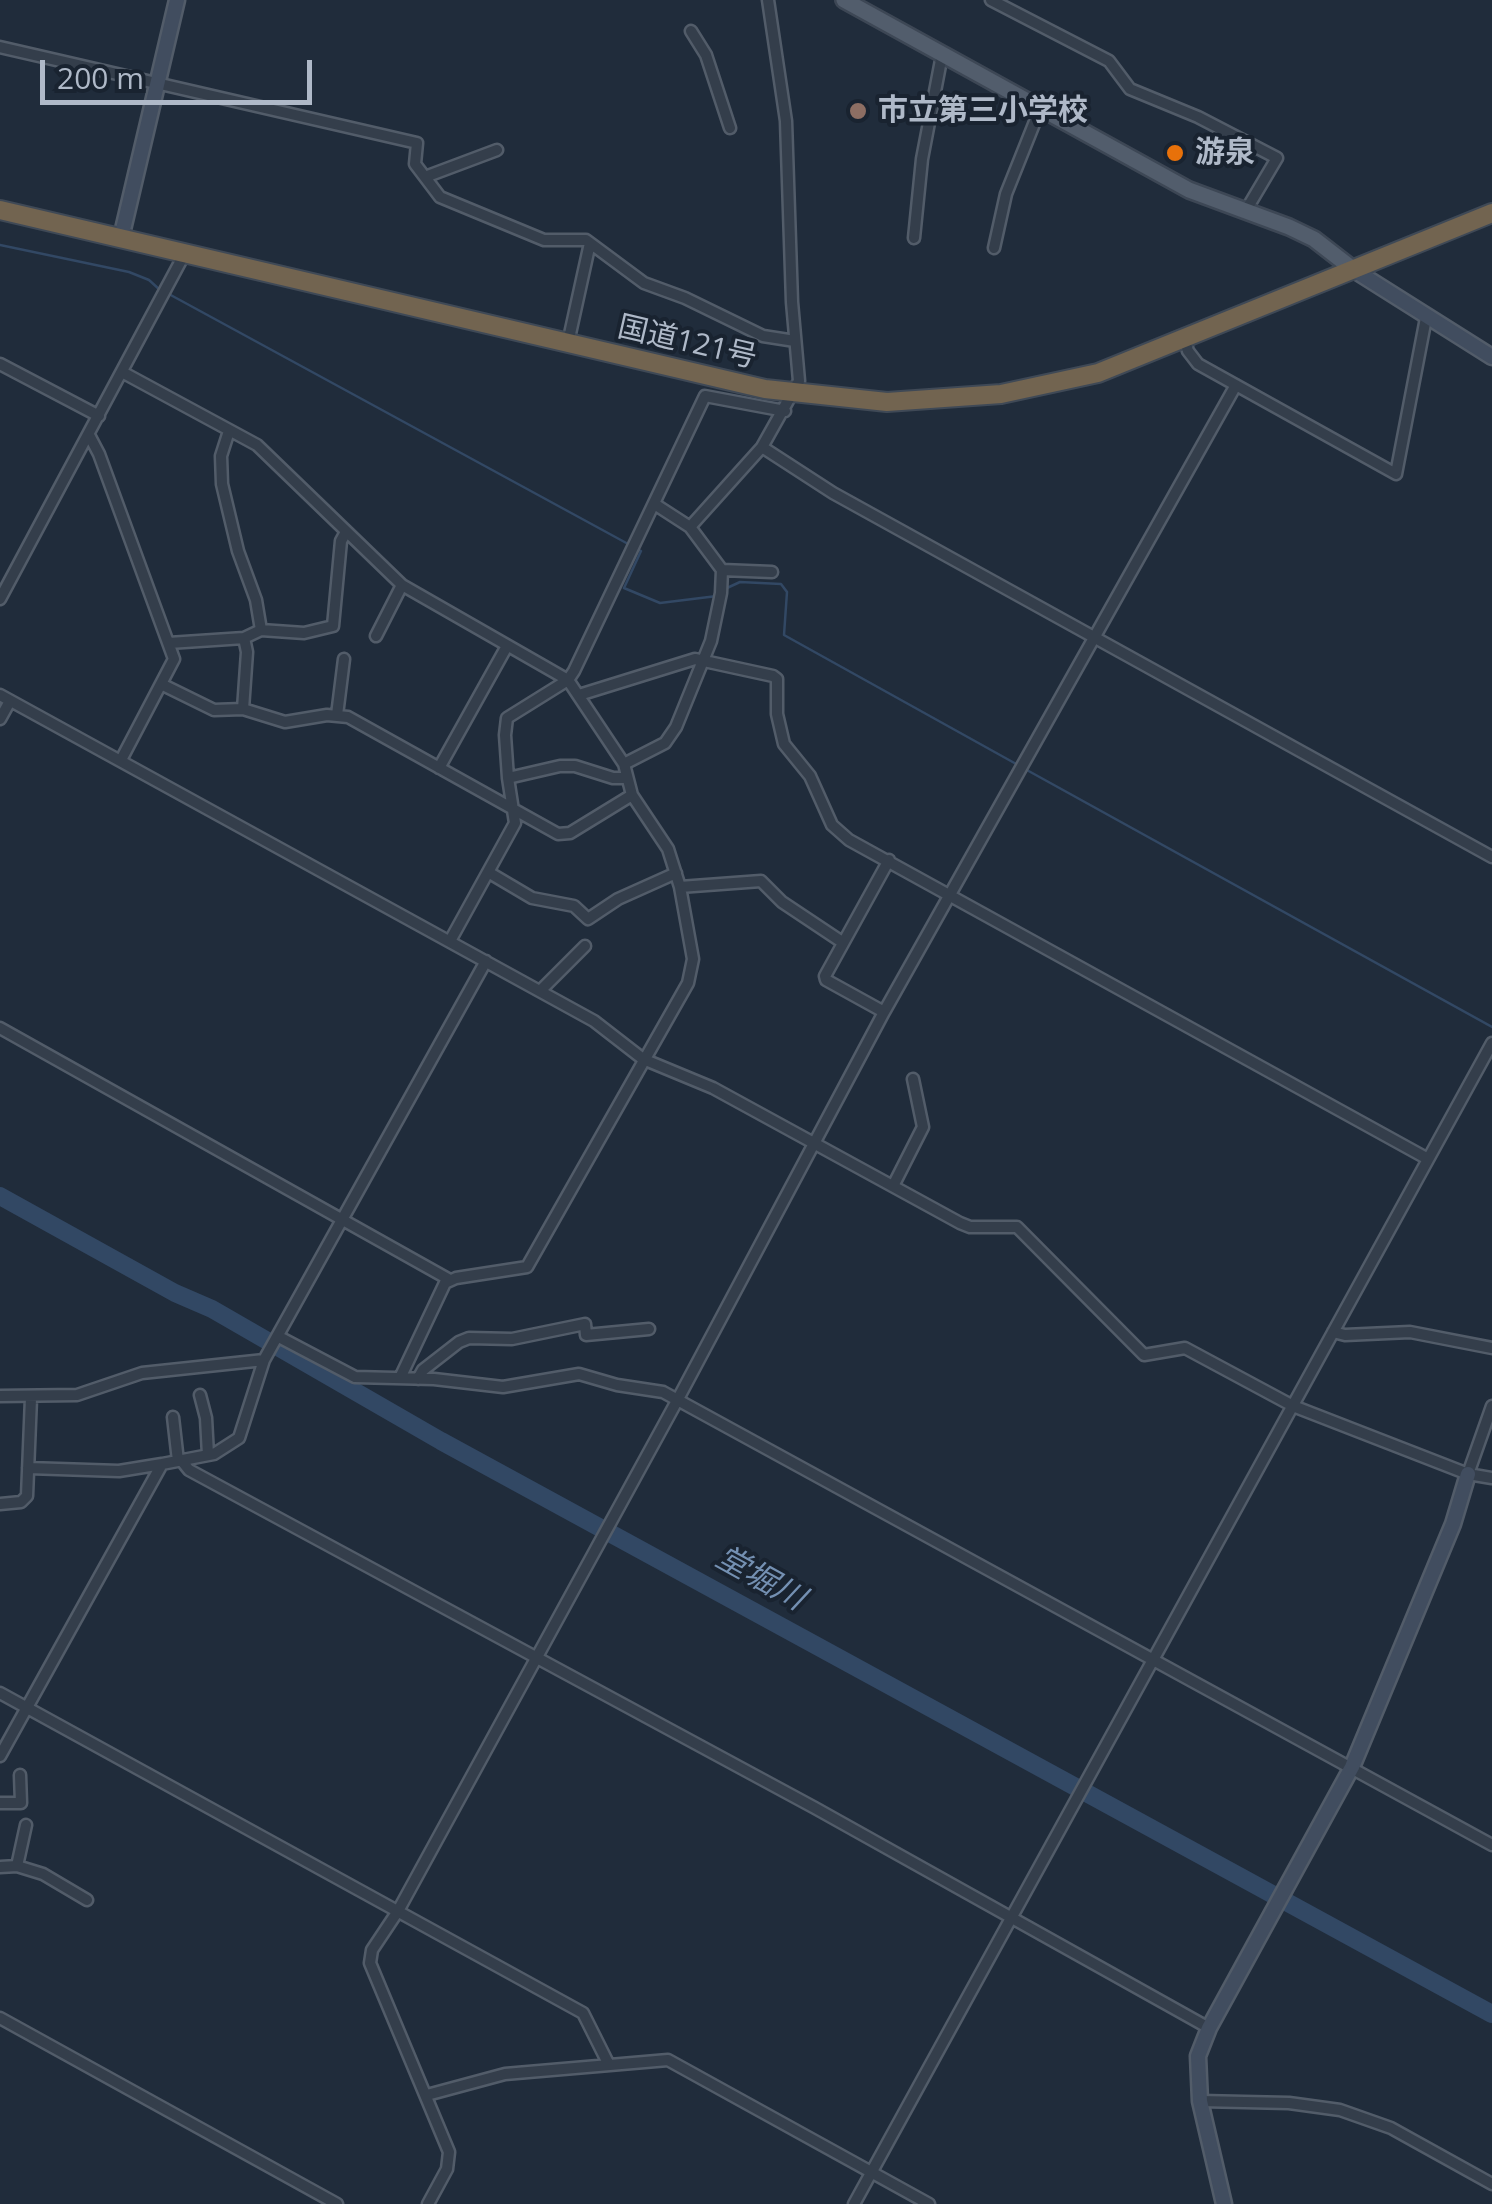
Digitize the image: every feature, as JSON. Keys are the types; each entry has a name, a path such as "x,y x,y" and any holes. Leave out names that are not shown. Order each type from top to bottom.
{"highway":[{"name":"国道121号","path":"0,210 568,343 789,402 964,399 1069,382 1185,341 1492,213"}],"main road":[{"path":"844,0 1189,190 1314,239 1354,270"}],"street":[{"path":"121,238 177,0"},
{"path":"690,527 762,446 799,381 786,121 768,0"},
{"path":"991,0 1108,61 1130,89 1198,117 1278,158 1246,212"},
{"path":"691,31 706,56 730,128"},
{"path":"0,47 416,143 414,161 440,197 544,240 586,240 644,282 763,336 795,341"},
{"path":"914,238 922,159 942,55"},
{"path":"994,248 1010,180 1040,109"},
{"path":"425,177 498,150"},
{"path":"568,343 590,243"},
{"path":"0,599 184,253"},
{"path":"1354,270 1492,356"},
{"path":"1185,341 1198,364 1396,474 1426,318"},
{"path":"0,364 99,416"},
{"path":"122,372 265,452 402,585 568,680 624,764 632,795 668,849 676,873 692,945 691,972 527,1267 450,1280 441,1289 400,1378"},
{"path":"428,2204 450,2161 427,2095 370,1964 372,1950 398,1912 607,1530 884,1012 1236,385"},
{"path":"450,942 514,826 505,727 510,714 568,680 656,505 705,396 789,402"},
{"path":"229,431 221,456 222,484 261,630"},
{"path":"89,435 174,659 121,760"},
{"path":"762,446 833,493 1492,857"},
{"path":"624,764 665,744 704,662 716,622 722,570 690,527 656,505"},
{"path":"169,643 244,638 261,630 304,633 333,626 340,541 346,532"},
{"path":"722,570 772,572"},
{"path":"376,636 402,585"},
{"path":"243,709 244,638"},
{"path":"439,768 507,646"},
{"path":"337,715 344,659"},
{"path":"579,695 694,660 773,676 777,680 777,714 784,744 810,776 832,826 849,840 1428,1159"},
{"path":"162,684 214,710 243,709 285,722 337,715 352,718 553,832 570,833 632,795"},
{"path":"0,719 5,698 594,1021 643,1058 713,1088 970,1227 1018,1228 1144,1355 1185,1348 1292,1406 1468,1474 1492,1478"},
{"path":"508,778 560,766 626,778"},
{"path":"884,1012 826,980 842,942 889,860"},
{"path":"488,872 532,898 574,906 588,918 606,910 618,898 676,873"},
{"path":"680,888 761,881 782,902 842,942"},
{"path":"540,991 585,946"},
{"path":"28,1468 119,1471 208,1455 226,1449 239,1438 264,1360 486,961"},
{"path":"0,1028 450,1280"},
{"path":"854,2204 1492,1044"},
{"path":"893,1186 923,1127 914,1079"},
{"path":"418,1379 423,1370 468,1338 512,1339 585,1324 586,1335 649,1329"},
{"path":"1334,1332 1410,1332 1492,1348"},
{"path":"279,1338 354,1377 503,1387 579,1374 616,1385 663,1392 1492,1846"},
{"path":"0,1396 77,1395 142,1373 264,1360"},
{"path":"200,1396 208,1455"},
{"path":"0,1504 20,1502 27,1496 31,1398"},
{"path":"1224,2204 1196,2070 1208,2028 1352,1768 1453,1524 1492,1406"},
{"path":"173,1417 179,1460 189,1470 816,1808 1208,2028"},
{"path":"0,1756 162,1464"},
{"path":"0,1693 584,2013 608,2063"},
{"path":"0,1803 21,1803 20,1775"},
{"path":"17,1866 26,1824"},
{"path":"0,1866 17,1866 43,1874 87,1900"},
{"path":"0,2018 337,2204"},
{"path":"427,2095 505,2074 668,2060 930,2204"},
{"path":"1200,2101 1290,2103 1340,2110 1390,2128 1492,2184"}],"waterway":[{"path":"0,245 129,272 149,280 160,290"},
{"path":"167,293 630,545"},
{"path":"637,549 641,551 624,588 660,603 717,596"},
{"path":"727,588 740,582 781,584 787,592 784,635 1018,765"},
{"path":"1025,769 1492,1027"},
{"name":"堂堀川","path":"0,1196 1492,2014"}],"place":[{"name":"市立第三小学校","path":"858,111"},
{"name":"游泉","path":"1175,153"}]}
